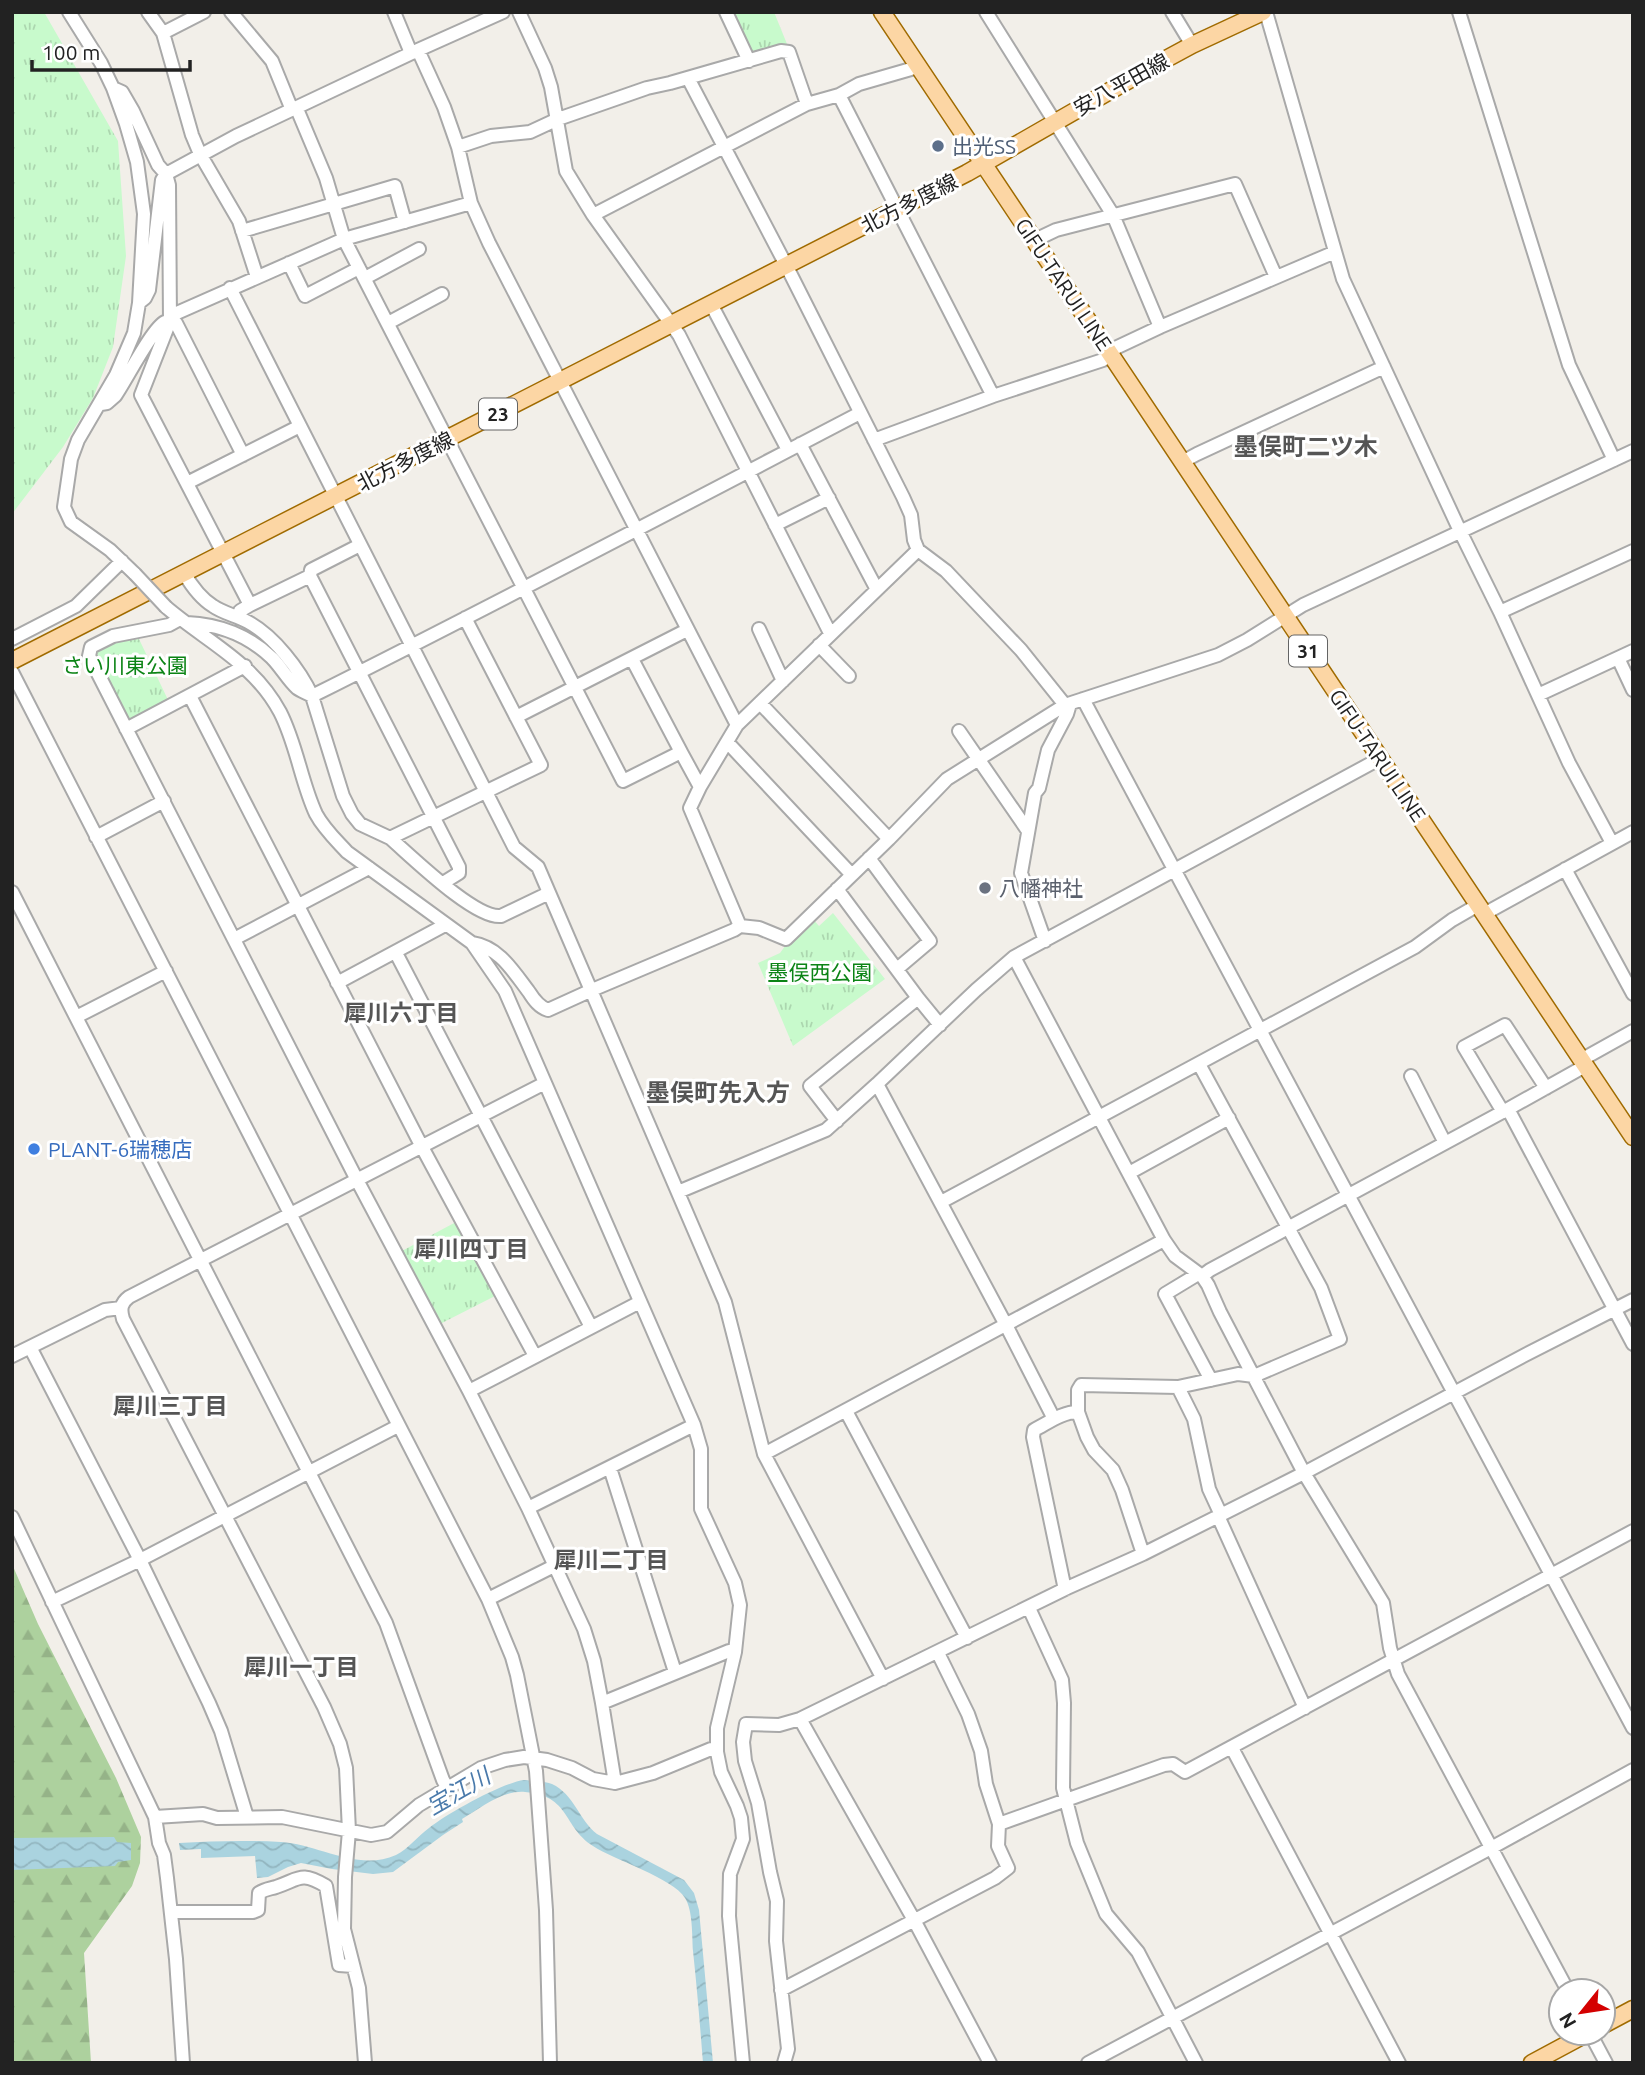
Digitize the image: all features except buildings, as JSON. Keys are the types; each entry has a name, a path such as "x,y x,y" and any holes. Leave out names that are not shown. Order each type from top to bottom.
{"main road":[{"name":"安八平田線","path":"983,165 1055,121 1192,45 1265,12"},
{"name":"GIFU-TARUI LINE","path":"883,13 1633,1137"},
{"name":"北方多度線","path":"12,661 983,165"},
{"path":"1617,2018 1633,2009"},
{"path":"1532,2063 1562,2047"}],"street":[{"path":"69,12 101,63 113,88 126,124 140,181 144,214 138,317 128,347 78,440 71,459 64,507 71,522 110,550 166,607 245,666 263,686 280,713 294,745 317,815 329,834 347,852 472,943 488,964 505,991 694,1424 701,1449 701,1509 735,1583 740,1605 735,1652 717,1728 717,1752 721,1772 741,1818 743,1839 730,1874 729,1916 743,2063"},
{"path":"148,12 163,33 200,155 239,221 257,276"},
{"path":"163,33 204,12"},
{"path":"231,12 272,61 326,178 344,239 623,781 681,752"},
{"path":"394,12 444,107 458,147 471,203 489,243 737,725"},
{"path":"139,303 149,290 162,180 166,174 415,51 503,12"},
{"path":"519,12 545,68 558,119 564,165 593,215 671,324 715,405 830,634"},
{"path":"726,12 749,61"},
{"path":"986,12 1112,215 1160,327"},
{"path":"1172,12 1192,45"},
{"path":"1265,12 1343,279 1569,763 1612,844"},
{"path":"1459,12 1569,365 1614,460"},
{"path":"458,147 491,136 530,132 558,119 647,88 781,51 789,52 807,104"},
{"path":"593,215 807,104 918,66"},
{"path":"688,78 874,440 911,516 918,550 947,571 1021,650 1067,705 1067,714 1048,750 1039,788 1035,793 1021,873 1045,941"},
{"path":"113,88 122,92 133,111 158,165 166,174 169,185 170,318 141,396 250,605"},
{"path":"839,94 993,396"},
{"path":"1035,240 1056,230 1235,184 1276,277"},
{"path":"242,231 395,186 405,222"},
{"path":"99,404 107,403 115,396 154,333 170,318 230,288 344,239 471,203"},
{"path":"289,263 305,296 419,249"},
{"path":"874,440 993,396 1088,365 1160,327 1335,252"},
{"path":"230,288 513,847 538,867 725,1302 764,1454 883,1679"},
{"path":"388,323 442,295"},
{"path":"711,304 794,447 829,498 878,589"},
{"path":"170,318 176,323 243,455"},
{"path":"1182,462 1384,367"},
{"path":"312,696 860,413"},
{"path":"187,483 300,426"},
{"path":"472,943 483,944 496,952 543,1008 548,1010 740,926 759,928 786,939 947,779 1067,705 1218,655 1303,605 1633,451"},
{"path":"775,525 829,498"},
{"path":"360,545 311,570 310,576 460,867 459,873 443,883"},
{"path":"740,926 690,808 737,725 918,550"},
{"path":"1500,612 1633,551"},
{"path":"12,639 76,606 122,561"},
{"path":"184,573 193,588 212,606 250,623 281,649 303,676 312,696 342,796 360,824 390,838 466,903 494,917 549,893"},
{"path":"239,618 240,611 250,605 310,576"},
{"path":"390,838 541,765 465,618"},
{"path":"312,696 298,688 272,659 251,642 233,632 204,624 183,621 113,636 91,647 89,656 528,1508 584,1629 603,1703 615,1783"},
{"path":"759,629 783,681"},
{"path":"516,716 687,630"},
{"path":"819,645 849,676"},
{"path":"1538,695 1633,651"},
{"path":"1618,658 1633,690"},
{"path":"632,659 701,787"},
{"path":"126,729 245,666"},
{"path":"12,672 488,1599 508,1648 517,1675 536,1771 546,1910 550,2063"},
{"path":"190,695 422,1147 535,1356"},
{"path":"1083,699 1633,1728"},
{"path":"760,703 889,839"},
{"path":"959,732 1028,831"},
{"path":"728,743 852,875"},
{"path":"678,1192 827,1130 1014,957 1381,758"},
{"path":"96,837 164,801"},
{"path":"941,1202 1415,947 1452,920 1565,870 1633,832"},
{"path":"869,858 930,941 897,969"},
{"path":"234,939 369,868"},
{"path":"1565,870 1633,994"},
{"path":"838,889 940,1025"},
{"path":"12,892 386,1623 448,1789"},
{"path":"337,983 446,925"},
{"path":"396,953 591,1327"},
{"path":"1014,957 1164,1240 1175,1256 1200,1275 1208,1285 1304,1473 1383,1603 1393,1662 1560,1977"},
{"path":"76,1017 166,971"},
{"path":"837,1121 810,1086 918,998"},
{"path":"1546,1088 1505,1025 1464,1047 1506,1111 1633,1344"},
{"path":"1211,1380 1166,1294 1506,1111 1633,1031"},
{"path":"1143,1554 1113,1469 1094,1450 1087,1437 1078,1412 1078,1390 1081,1385 1178,1387 1238,1374 1254,1376 1340,1339 1321,1288 1199,1064"},
{"path":"1411,1076 1445,1143"},
{"path":"365,2063 359,1988 344,1929 349,1835 346,1768 340,1744 324,1707 123,1319 121,1308 129,1297 545,1083"},
{"path":"877,1084 1054,1419"},
{"path":"1129,1173 1229,1118"},
{"path":"764,1454 1164,1240"},
{"path":"784,2063 788,2049 776,1941 777,1900 769,1872 758,1803 745,1761 743,1742 746,1724 779,1726 800,1719 1219,1516 1633,1300"},
{"path":"469,1391 640,1302"},
{"path":"12,1356 105,1310 121,1308"},
{"path":"30,1347 140,1560 220,1731 247,1817"},
{"path":"1178,1387 1194,1419 1209,1489 1219,1516 1305,1708"},
{"path":"846,1410 967,1638"},
{"path":"1067,1588 1064,1585 1052,1533 1033,1437 1034,1430 1071,1412 1078,1412"},
{"path":"528,1508 694,1424"},
{"path":"52,1602 140,1560 398,1426"},
{"path":"610,1468 675,1672"},
{"path":"12,1517 155,1817 164,1855 171,1912 183,2063"},
{"path":"999,1824 1164,1765 1173,1764 1185,1772 1633,1531"},
{"path":"488,1599 554,1566"},
{"path":"1029,1608 1062,1680 1063,1788 1077,1843 1106,1914 1138,1952 1196,2063"},
{"path":"603,1703 729,1651 735,1652"},
{"path":"781,1990 995,1878 1008,1868 999,1846 999,1824 986,1784 981,1751 968,1714 938,1653"},
{"path":"800,1719 914,1920 990,2063"},
{"path":"1232,1748 1399,2063"},
{"path":"155,1817 203,1814 217,1818 282,1816 349,1835 370,1835 387,1832 419,1805 481,1768 505,1760 533,1758 572,1768 593,1779 615,1783 653,1773 711,1749 717,1752"},
{"path":"1088,2063 1633,1770"},
{"path":"171,1912 253,1912 258,1910 259,1893 263,1889 276,1887 295,1878 315,1880 326,1886 339,1965 353,1966"},
{"path":"1597,2047 1606,2063"}],"green space":[{"path":"12,12 44,12 118,141 126,256 113,347 93,398 63,447 12,514"},
{"path":"732,12 774,12 787,44 757,53 750,50"},
{"name":"さい川東公園","path":"139,639 169,702 128,723 92,654 113,641"},
{"name":"墨俣西公園","path":"833,913 885,979 793,1046 758,963 780,953 812,918 819,926"},
{"path":"456,1222 495,1296 438,1325 400,1252"},
{"path":"12,1564 38,1624 116,1778 141,1837 140,1863 132,1886 84,1953 91,2063 12,2063"}],"water":[{"name":"宝江川","path":"524,1780 549,1783 560,1788 597,1834 684,1880 694,1893 699,1910 713,2063 703,2063 692,1924 685,1898 669,1883 593,1846 583,1838 551,1799 516,1792 492,1801 462,1819 463,1822 393,1872 373,1874 301,1863 268,1877 257,1878 255,1856 201,1858 201,1849 180,1850 179,1843 268,1841 295,1844 353,1859 382,1859 396,1855 429,1828 462,1807 514,1782"},
{"path":"114,1837 117,1842 131,1843 131,1860 118,1862 115,1866 12,1870 12,1838"}],"place":[{"name":"出光SS","path":"938,146"},
{"name":"八幡神社","path":"985,888"},
{"name":"PLANT-6瑞穂店","path":"34,1149"}],"district":[{"name":"墨俣町二ツ木","path":"1306,446"},
{"name":"犀川六丁目","path":"401,1012"},
{"name":"墨俣町先入方","path":"718,1092"},
{"name":"犀川四丁目","path":"471,1248"},
{"name":"犀川三丁目","path":"170,1405"},
{"name":"犀川二丁目","path":"611,1559"},
{"name":"犀川一丁目","path":"301,1666"}]}
